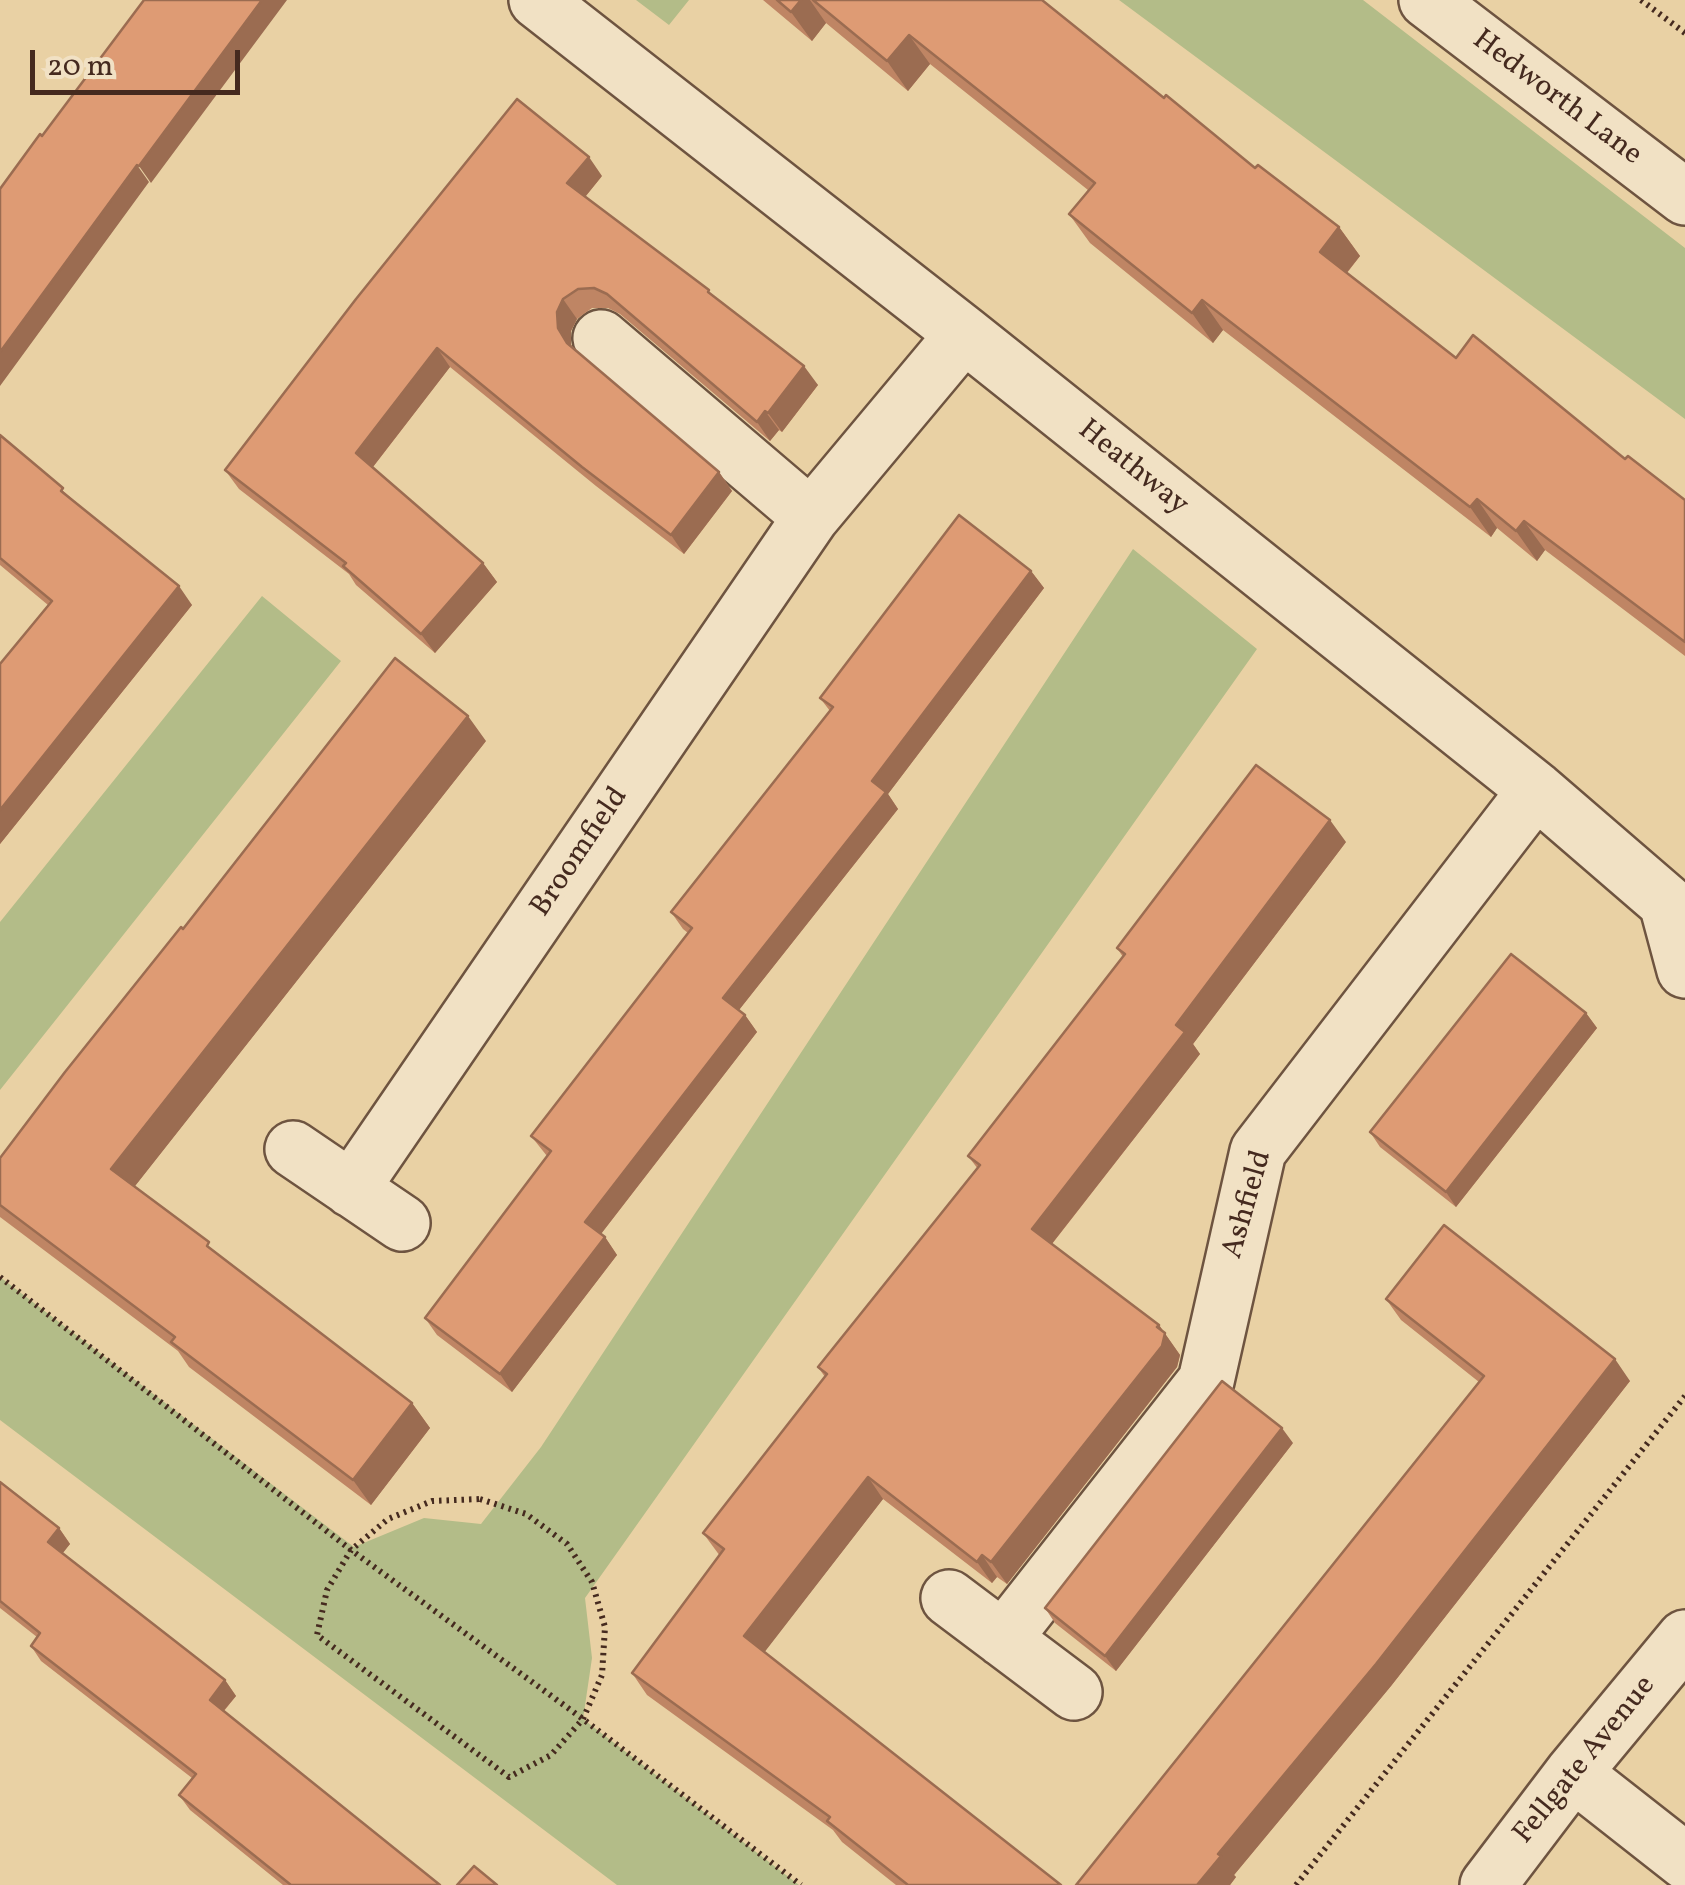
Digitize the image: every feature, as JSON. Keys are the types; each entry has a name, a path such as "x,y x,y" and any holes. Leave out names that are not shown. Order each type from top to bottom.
{"street":[{"name":"Heathway","path":"537,0 1536,790 1666,903 1685,970"},
{"name":"Hedworth Lane","path":"1427,0 1685,197"},
{"name":"Broomfield","path":"351,1188 811,517 964,334"},
{"path":"601,338 811,517"},
{"name":"Ashfield","path":"1003,1638 1206,1381 1258,1151 1536,790"},
{"path":"292,1149 402,1223"},
{"path":"950,1598 1074,1692"},
{"name":"Fellgate Avenue","path":"1488,1885 1573,1772 1685,1638"},
{"path":"1573,1772 1685,1861"}],"path":[{"path":"1641,0 1685,33"},
{"path":"0,1277 351,1550 801,1885"},
{"path":"1296,1885 1685,1396"},
{"path":"480,1500 526,1514 567,1544 592,1582 605,1628 602,1675 582,1719 550,1756 509,1778 317,1635 327,1590 351,1550 388,1519 432,1501 480,1500"}],"green space":[{"path":"636,0 689,0 669,25"},
{"path":"1119,0 1363,0 1685,248 1685,419"},
{"path":"1133,549 1257,649 585,1598 592,1658 583,1719 799,1885 617,1885 0,1420 0,1277 354,1547 424,1518 481,1524 541,1447"},
{"path":"262,596 341,661 0,1090 0,922"}],"building":[{"path":"144,0 262,0 0,352 0,189"},
{"path":"777,0 801,0 791,12"},
{"path":"813,0 1042,0 1255,168 1258,165 1339,227 1320,252 1456,358 1473,335 1625,459 1628,456 1685,500 1685,642 1524,521 1516,531 1477,499 1470,507 1202,300 1192,313 1069,214 1095,183 909,35 887,61"},
{"path":"517,99 589,157 567,183 804,366 757,422 607,294 594,288 578,289 563,299 557,312 558,328 567,343 719,472 671,535 437,348 356,453 483,563 421,634 343,566 346,563 225,470"},
{"path":"0,435 63,488 61,491 179,586 0,810 0,664 52,601 0,558"},
{"path":"959,515 1031,571 872,781 886,792 723,998 745,1015 585,1222 605,1237 500,1374 425,1318 551,1151 531,1136 692,928 671,912 833,707 820,698"},
{"path":"395,658 468,716 111,1169 412,1403 353,1480 171,1342 175,1337 0,1205 0,1158"},
{"path":"1256,765 1330,820 1176,1025 1185,1032 1032,1229 1159,1325 1165,1333 1162,1346 991,1562 982,1555 977,1562 868,1477 744,1636 1061,1885 908,1885 827,1821 830,1817 632,1673 724,1549 703,1533 827,1374 818,1367 980,1165 968,1156 1125,954 1117,948"},
{"path":"1511,954 1586,1013 1446,1192 1370,1132"},
{"path":"1444,1225 1615,1359 1197,1885 1076,1885 1484,1376 1386,1299"},
{"path":"1222,1381 1282,1428 1105,1656 1045,1608"},
{"path":"0,1482 59,1528 48,1542 225,1680 210,1700 440,1885 291,1885 179,1795 196,1774 31,1646 40,1633 0,1601"},
{"path":"474,1866 497,1885 457,1885"}]}
